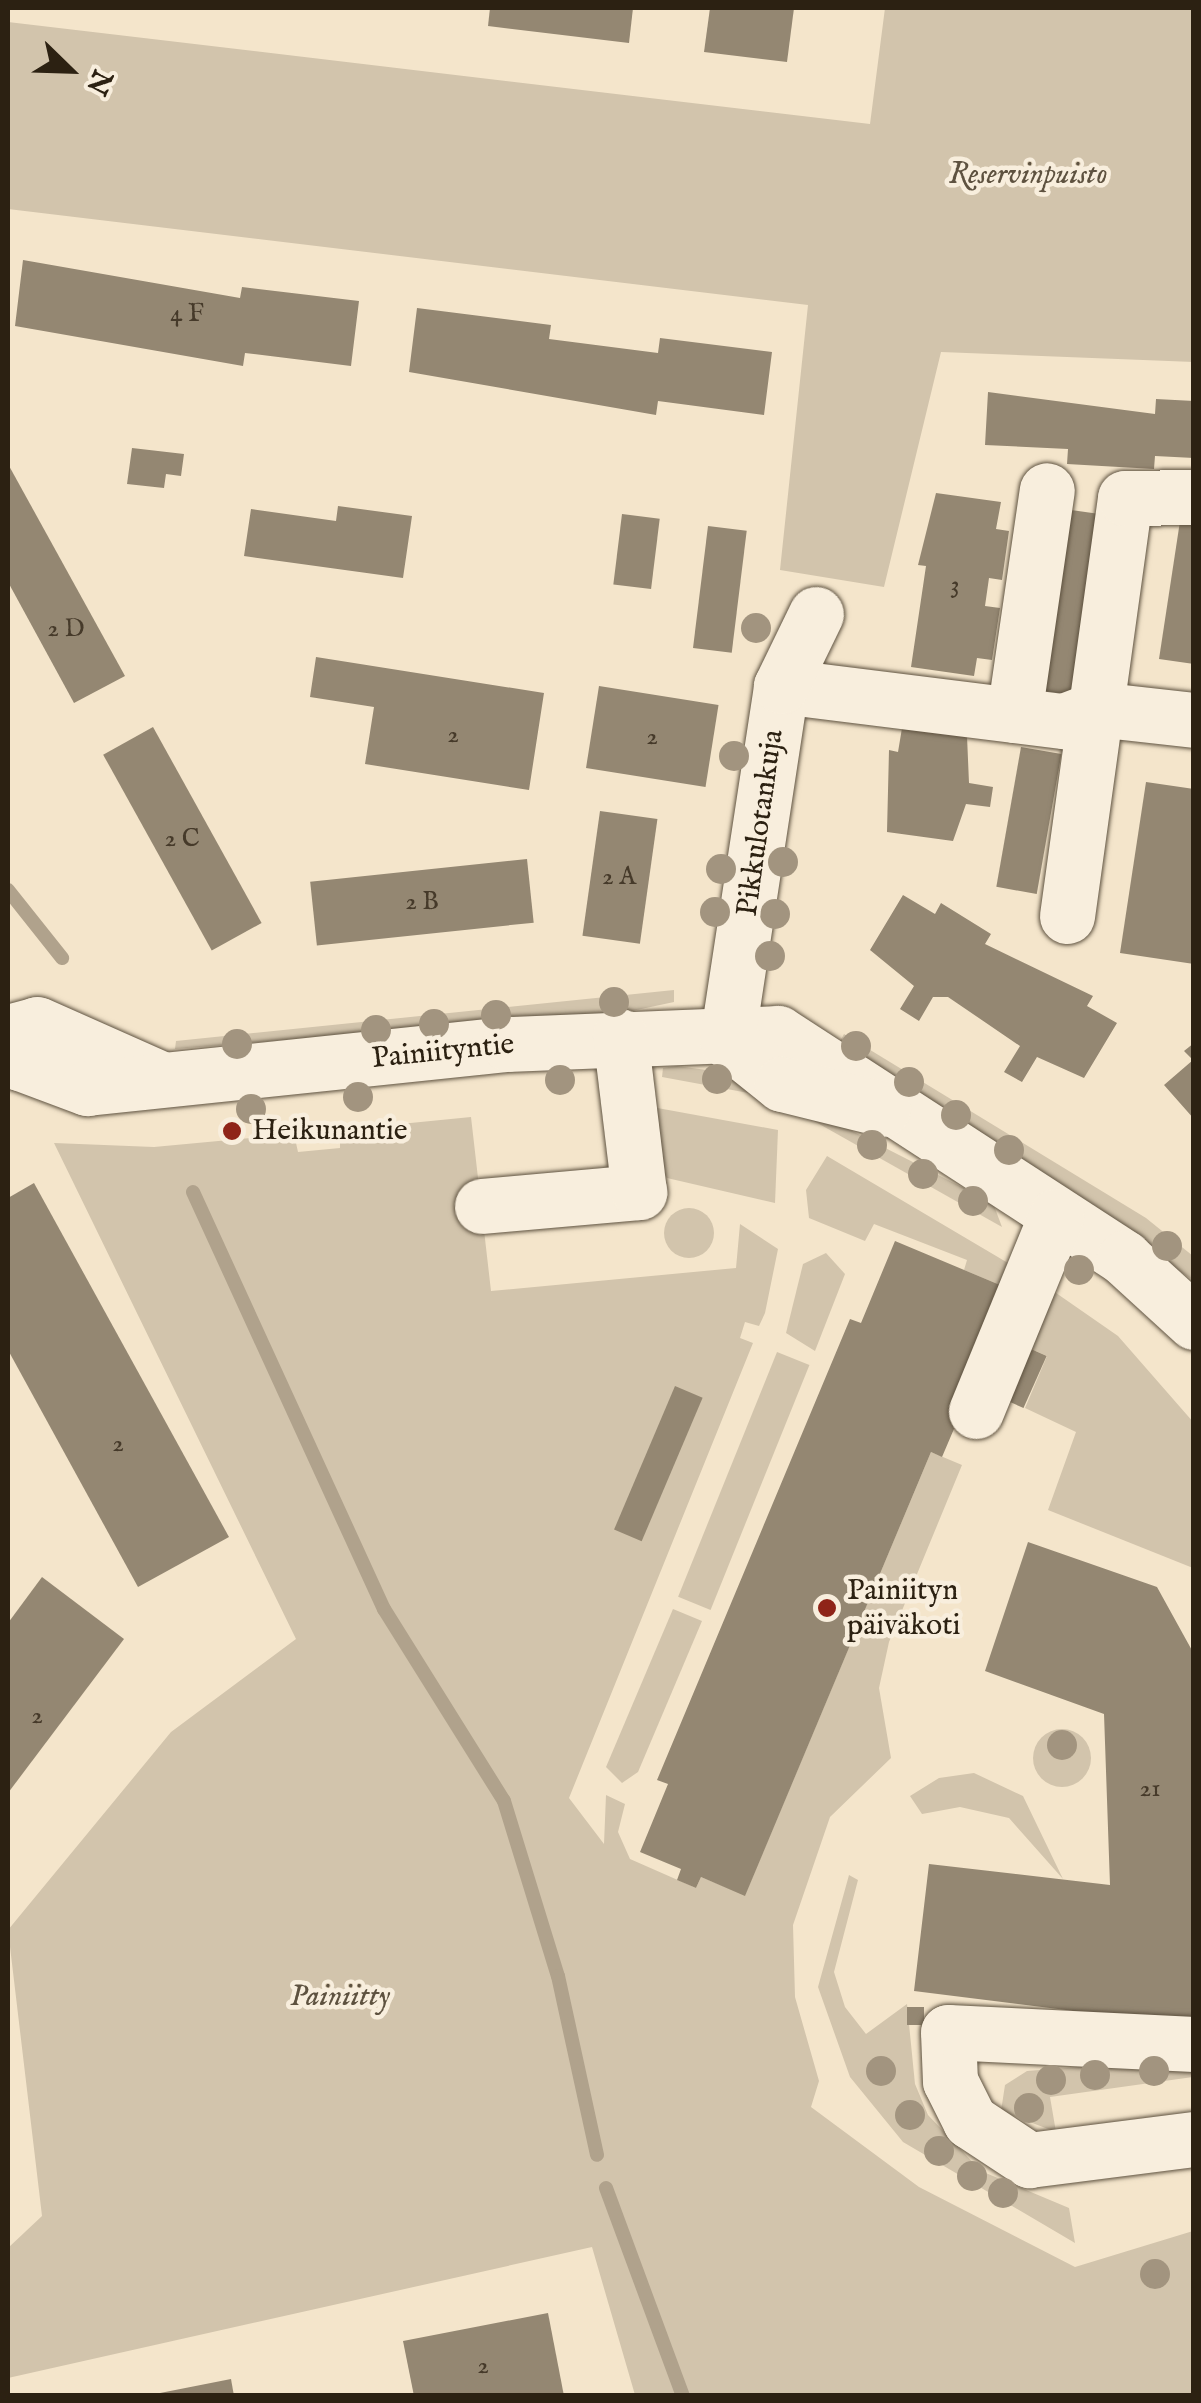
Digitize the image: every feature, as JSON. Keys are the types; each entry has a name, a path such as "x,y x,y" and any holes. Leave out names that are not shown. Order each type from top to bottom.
{"street":[{"path":"1014,715 1047,490"},
{"path":"1067,916 1126,498 1194,497"},
{"name":"Pikkulotankuja","path":"727,1040 780,686 816,614"},
{"path":"780,686 1064,722 1096,709 1194,720"},
{"name":"Painiityntie","path":"8,1034 20,1064 60,1082 159,1078 620,1036 727,1040 778,1033 800,1041 882,1108 1124,1258 1194,1322"},
{"path":"482,1206 638,1192 620,1036"},
{"path":"976,1411 1056,1216"},
{"path":"1194,2044 948,2032 950,2082 970,2120 1029,2160 1194,2139"}],"green space":[{"name":"Reservinpuisto","path":"885,8 1192,8 1194,362 941,352 884,587 780,570 808,305 8,209 8,22 870,124"},
{"path":"674,990 674,1002 627,1012 175,1049 176,1041"},
{"path":"844,1034 1146,1218 1193,1256 1193,1280 838,1045"},
{"path":"677,1066 758,1083 754,1094 662,1077 663,1068"},
{"path":"652,1107 778,1130 775,1203 667,1178 656,1166"},
{"path":"809,1109 993,1203 1002,1227 805,1116"},
{"name":"Painiitty","path":"471,1117 491,1291 736,1268 740,1224 778,1249 765,1313 759,1326 745,1322 740,1338 753,1343 569,1798 604,1844 606,1795 625,1804 618,1832 630,1859 696,1888 701,1877 745,1895 931,1452 962,1465 889,1642 879,1688 891,1758 830,1817 793,1925 795,1997 819,2081 811,2107 919,2187 1075,2267 1193,2231 1193,2395 635,2395 592,2247 8,2378 8,2248 42,2216 8,1930 171,1732 296,1639 54,1143 154,1147 294,1134 298,1152 340,1148 340,1130"},
{"path":"827,1156 1008,1263 1000,1285 964,1270 967,1260 874,1224 865,1241 809,1218 806,1190"},
{"path":"689,1208 707,1215 714,1233 707,1251 689,1258 671,1251 664,1233 671,1215"},
{"path":"826,1253 845,1274 815,1351 786,1333 803,1264"},
{"path":"1046,1286 1118,1336 1194,1423 1193,1568 1048,1510 1076,1432 1025,1408 1047,1356 1022,1345"},
{"path":"777,1352 809,1365 711,1610 678,1597"},
{"path":"673,1609 702,1621 638,1772 622,1783 606,1767"},
{"path":"1062,1729 1082,1738 1091,1758 1082,1778 1062,1787 1042,1778 1033,1758 1042,1738"},
{"path":"974,1773 1023,1796 1063,1879 1009,1818 960,1807 922,1814 910,1796 939,1778"},
{"path":"849,1875 858,1880 834,1972 845,2007 866,2034 907,2004 915,2084 928,2115 981,2171 1069,2208 1075,2243 903,2142 850,2077 818,1987"},
{"path":"1193,2058 1193,2077 1050,2097 1056,2132 1001,2111 1005,2085 1027,2071"}],"building":[{"path":"490,8 633,8 629,43 488,26"},
{"path":"710,8 794,8 787,62 704,52"},
{"path":"23,260 240,298 242,287 359,301 351,366 245,353 243,366 15,326"},
{"path":"417,308 551,325 549,339 658,353 660,338 772,352 764,415 658,401 656,415 409,372"},
{"path":"988,392 1155,414 1156,399 1194,401 1194,458 1155,456 1154,469 1067,464 1068,449 985,445"},
{"path":"132,448 184,454 181,476 166,474 164,488 127,484"},
{"path":"8,464 125,676 74,703 8,582"},
{"path":"936,493 1001,502 996,529 1009,531 1002,580 989,578 985,606 1000,608 992,660 977,658 974,676 911,667 926,566 918,565"},
{"path":"338,506 412,516 403,578 244,556 251,509 336,521"},
{"path":"1057,508 1098,514 1072,695 1032,689"},
{"path":"1182,508 1194,510 1194,664 1159,659"},
{"path":"622,514 660,519 651,589 613,584"},
{"path":"708,526 747,531 732,653 693,648"},
{"path":"316,657 544,693 529,790 365,764 374,707 310,697"},
{"path":"599,686 719,705 706,787 586,768"},
{"path":"153,727 262,923 212,951 103,755"},
{"path":"902,728 967,736 969,783 993,787 990,807 966,804 953,841 887,832 889,750 898,752"},
{"path":"1021,747 1061,754 1037,894 996,887"},
{"path":"1146,782 1194,789 1194,964 1120,953"},
{"path":"600,811 657,819 640,944 582,936"},
{"path":"527,859 534,923 317,945 310,882"},
{"path":"903,895 935,914 941,903 991,934 985,944 1093,996 1087,1006 1117,1023 1084,1078 1037,1057 1022,1082 1004,1072 1020,1046 948,997 933,997 919,1021 900,1009 914,986 870,950"},
{"path":"1194,1043 1194,1119 1164,1085 1193,1060 1184,1051"},
{"path":"34,1183 229,1537 138,1587 8,1350 8,1198"},
{"path":"895,1241 1000,1285 977,1375 942,1457 931,1452 745,1896 701,1877 696,1888 677,1880 681,1869 640,1852 668,1784 657,1780 850,1319 861,1323"},
{"path":"1022,1345 1047,1356 1023,1408 999,1397"},
{"path":"675,1386 703,1398 642,1541 614,1530"},
{"path":"1028,1542 1157,1587 1194,1654 1194,2026 914,1991 929,1864 1110,1885 1104,1714 985,1671"},
{"path":"42,1577 124,1639 8,1793 8,1623"},
{"path":"907,2007 924,2007 924,2025 907,2025"},
{"path":"548,2313 564,2396 414,2396 403,2341"},
{"path":"231,2379 234,2396 155,2396 155,2394"}],"waterway":[{"path":"8,890 62,958"},
{"path":"193,1192 384,1609 504,1801 558,1976 597,2155"},
{"path":"606,2188 683,2396"}],"place":[{"name":"Heikunantie","path":"232,1131"},
{"name":"Painiityn päiväkoti","path":"827,1608"}]}
